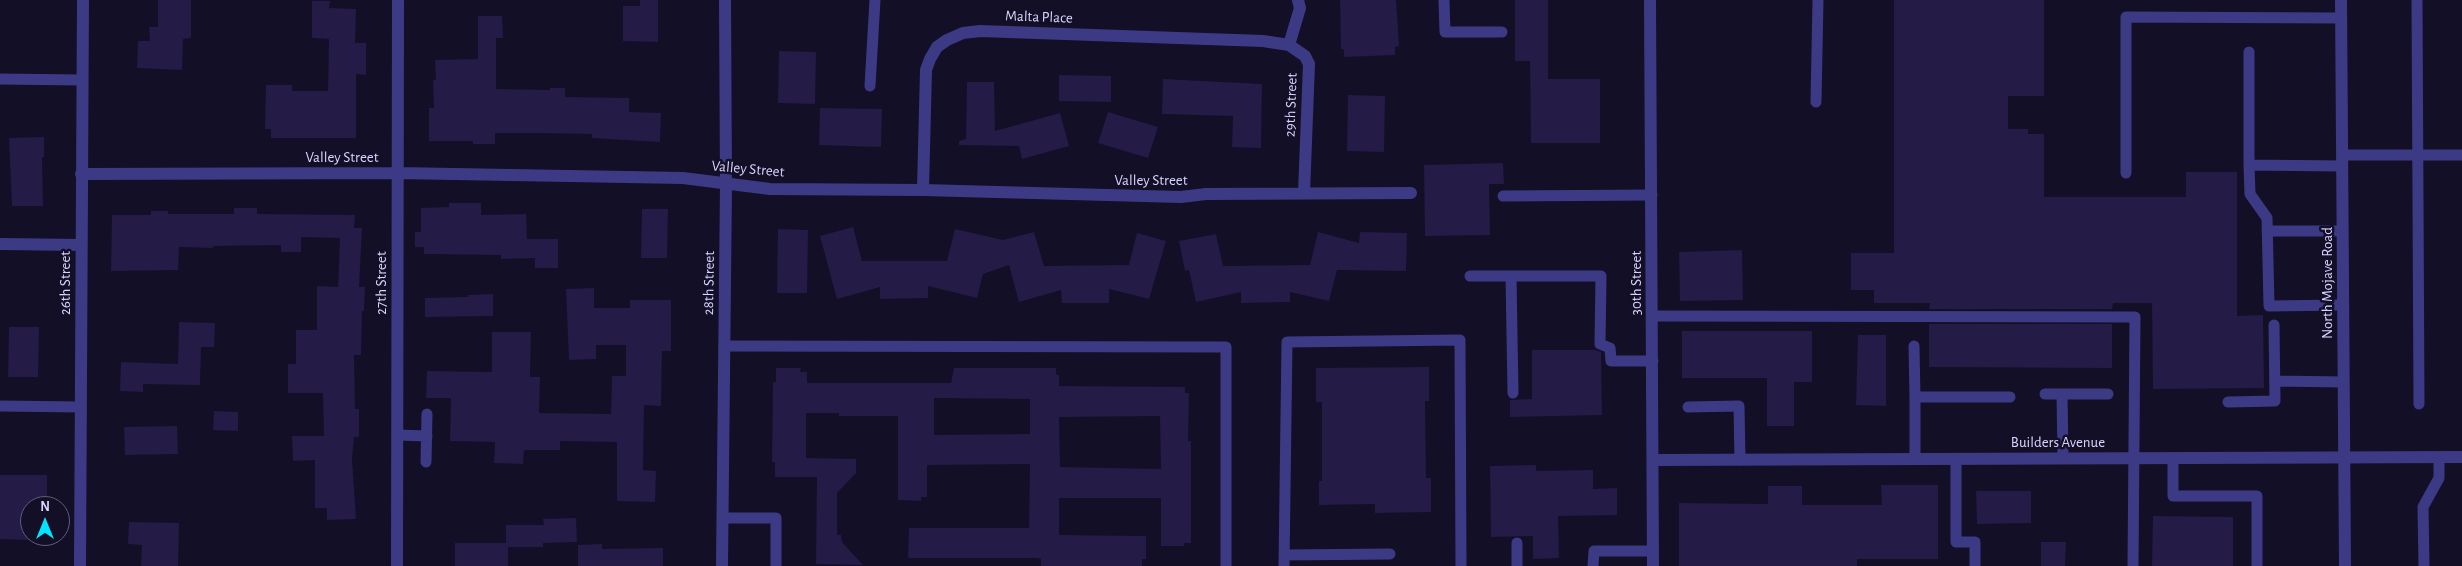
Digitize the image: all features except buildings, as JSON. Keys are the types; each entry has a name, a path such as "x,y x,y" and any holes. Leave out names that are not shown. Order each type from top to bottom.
{"street":[{"name":"26th Street","path":"80,566 82,0"},
{"name":"27th Street","path":"397,566 398,0"},
{"name":"28th Street","path":"722,566 726,185 725,0"},
{"path":"1289,45 1300,8 1298,0"},
{"name":"30th Street","path":"1650,0 1654,460 1653,566"},
{"name":"North Mojave Road","path":"2341,0 2345,566"},
{"name":"Malta Place","path":"923,190 926,70 937,47 963,34 980,31 1263,41 1289,45"},
{"name":"29th Street","path":"1289,45 1305,56 1309,64 1304,193"},
{"name":"Valley Street","path":"81,174 397,173 683,178 726,185 770,189 923,190 1181,198 1206,194 1411,193"},
{"path":"0,244 81,245"},
{"name":"Builders Avenue","path":"1654,460 2462,457"}],"lane":[{"path":"870,86 875,0"},
{"path":"1444,0 1445,32 1502,32"},
{"path":"1816,102 1818,0"},
{"path":"2417,0 2419,404"},
{"path":"2126,173 2126,17 2341,18"},
{"path":"2249,52 2250,194 2267,218 2269,306 2343,305"},
{"path":"0,79 82,80"},
{"path":"2249,165 2462,154"},
{"path":"1503,196 1652,195"},
{"path":"2267,231 2342,231"},
{"path":"1470,276 1601,276 1600,344 1610,348 1611,361 1653,361"},
{"path":"1511,276 1512,393"},
{"path":"1652,316 2135,317 2133,566"},
{"path":"2228,402 2276,401 2274,325"},
{"path":"1390,554 1284,561 1287,342 1460,340 1461,566"},
{"path":"724,346 1226,347 1226,566"},
{"path":"1914,346 1915,459"},
{"path":"2275,381 2344,382"},
{"path":"2045,394 2108,394"},
{"path":"2062,394 2063,458"},
{"path":"1915,397 2010,397"},
{"path":"0,406 80,407"},
{"path":"1688,407 1739,406 1740,460"},
{"path":"426,414 426,462"},
{"path":"397,435 426,436"},
{"path":"2424,566 2423,507 2439,478 2439,457"},
{"path":"2173,458 2173,496 2257,496 2257,566"},
{"path":"1956,459 1956,542 1975,542 1975,566"},
{"path":"723,518 776,518 776,566"},
{"path":"1516,543 1517,566"},
{"path":"1593,566 1594,551 1653,551"}]}
